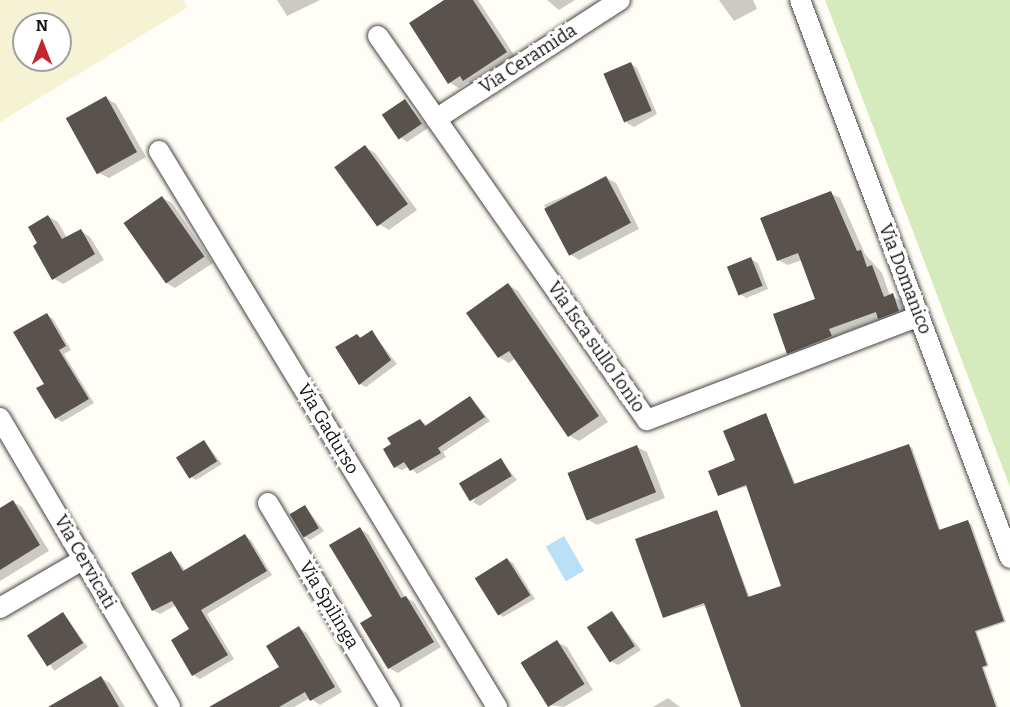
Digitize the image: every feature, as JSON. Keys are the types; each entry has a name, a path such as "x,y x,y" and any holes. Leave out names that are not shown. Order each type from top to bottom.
{"street":[{"name":"Via Ceramida","path":"436,119 620,0"},
{"name":"Via Domanico","path":"800,0 1010,558"},
{"name":"Via Isca sullo Ionio","path":"378,36 647,420 919,316"},
{"name":"Via Gadurso","path":"159,151 497,707"},
{"name":"Via Cervicati","path":"0,417 170,707"},
{"name":"Via Spilinga","path":"268,503 390,707"},
{"path":"0,608 84,559"}],"shaded area":[{"path":"0,0 184,0 188,7 0,122"}],"green space":[{"path":"825,0 1010,0 1010,487"}],"water":[{"path":"564,536 584,571 566,581 546,546"}],"building":[{"path":"444,0 473,0 507,52 463,81 460,76 448,84 409,23"},
{"path":"631,62 652,111 624,123 603,74"},
{"path":"106,96 137,152 97,174 66,118"},
{"path":"405,99 422,124 399,140 382,115"},
{"path":"365,145 408,204 377,226 334,167"},
{"path":"606,176 631,223 569,256 544,209"},
{"path":"831,191 857,251 861,250 867,267 872,265 884,297 893,293 899,311 878,319 876,312 829,329 832,336 787,354 773,314 815,299 798,253 777,261 760,218"},
{"path":"162,196 204,257 166,284 123,223"},
{"path":"48,215 62,239 81,229 95,254 52,280 33,246 37,243 28,227"},
{"path":"751,257 763,286 739,295 727,267"},
{"path":"508,283 599,416 568,437 509,351 498,358 466,313"},
{"path":"47,313 66,346 59,350 89,399 55,419 36,388 44,384 13,332"},
{"path":"372,330 391,360 359,385 335,347 357,334 360,338"},
{"path":"470,396 485,417 438,448 441,453 410,471 404,462 394,468 383,449 391,444 387,438 420,419 425,426"},
{"path":"766,413 794,484 909,444 939,530 968,520 1004,621 975,631 987,665 982,667 996,707 741,707 704,603 663,618 635,539 717,510 748,597 781,586 746,485 718,496 708,471 735,460 723,431"},
{"path":"204,440 217,461 189,479 176,457"},
{"path":"637,445 656,492 587,520 567,473"},
{"path":"501,458 512,476 470,501 459,483"},
{"path":"13,500 40,545 0,570 0,508"},
{"path":"305,505 319,528 303,537 290,514"},
{"path":"360,527 401,598 406,596 434,642 388,669 360,623 372,616 329,545"},
{"path":"245,534 267,571 201,610 228,655 192,676 171,640 189,629 172,601 152,611 131,573 171,551 183,571"},
{"path":"507,558 530,595 498,615 475,578"},
{"path":"612,611 635,646 610,663 587,627"},
{"path":"63,612 83,643 47,666 27,635"},
{"path":"299,626 335,687 310,701 305,692 279,707 209,707 279,667 266,646"},
{"path":"557,640 585,684 548,707 521,663"},
{"path":"101,676 119,707 48,707"}]}
